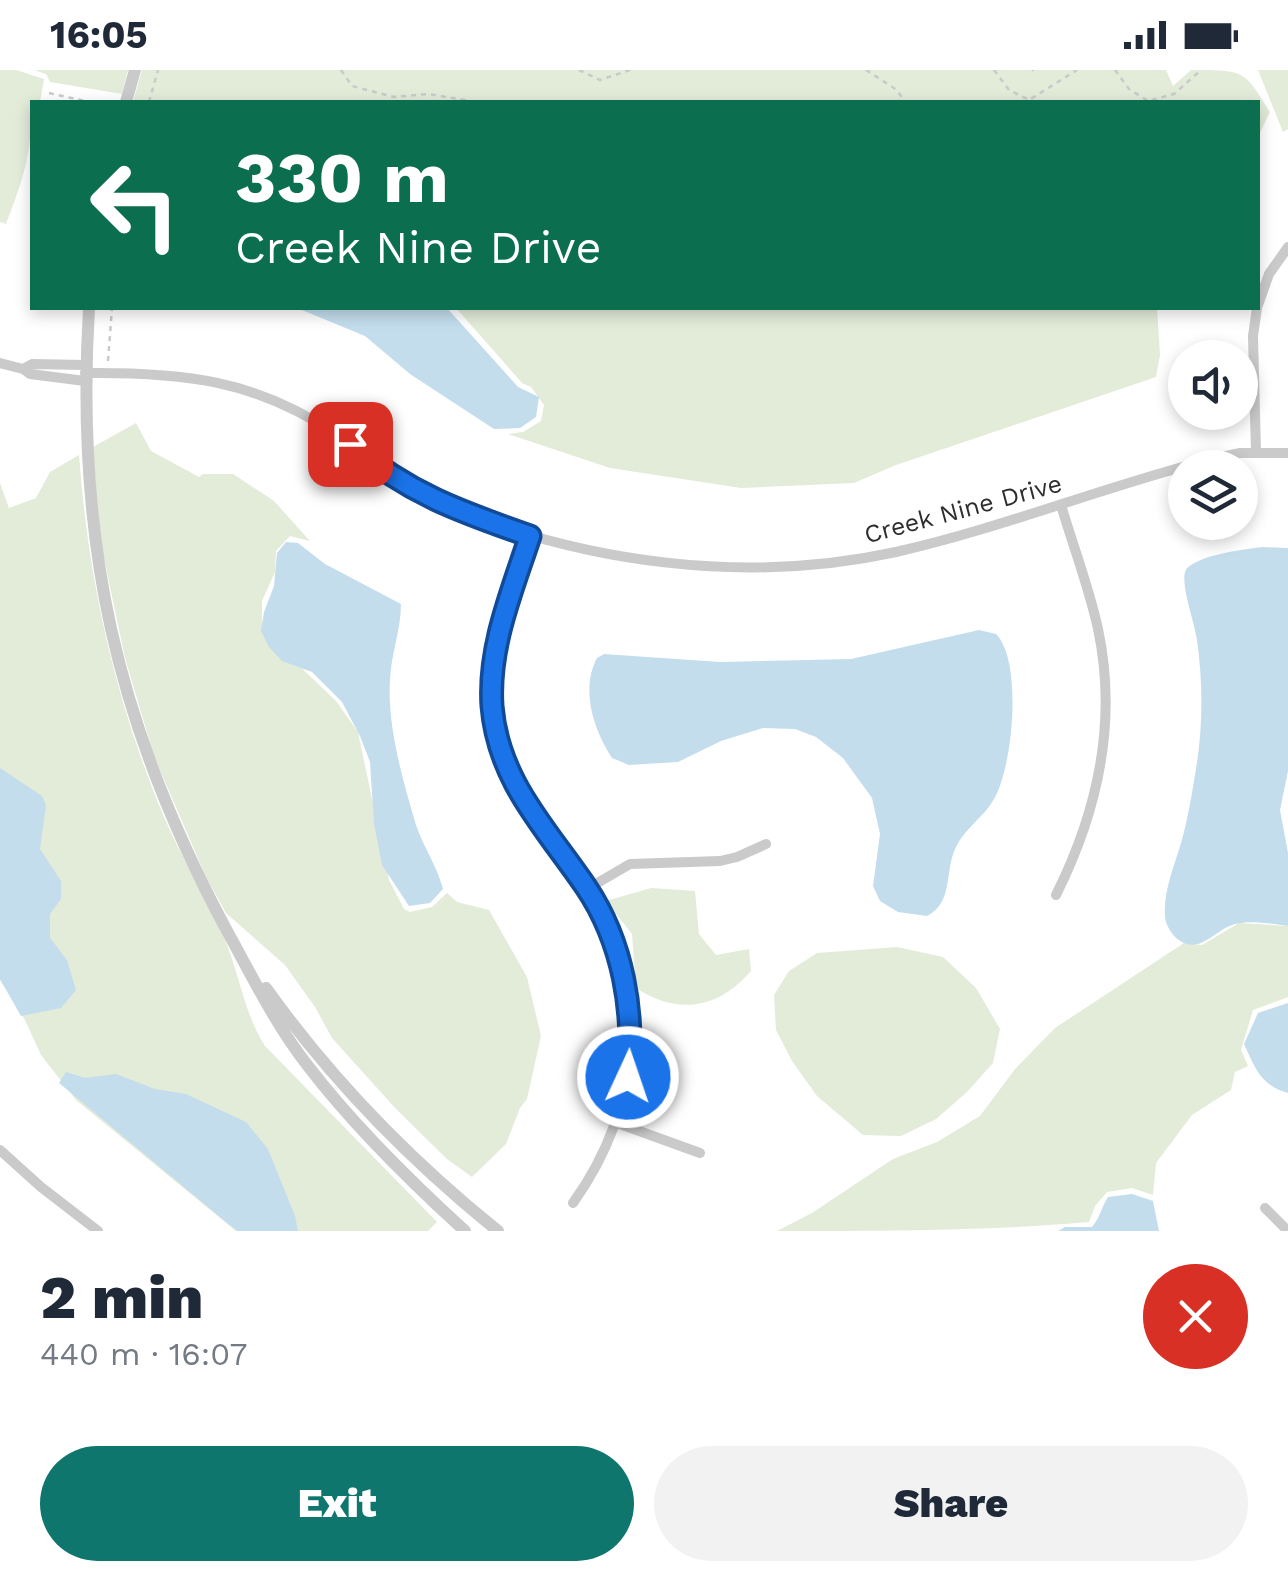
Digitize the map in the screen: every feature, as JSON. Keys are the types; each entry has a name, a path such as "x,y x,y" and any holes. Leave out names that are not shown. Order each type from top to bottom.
{"street":[{"path":"127,100 135,70"},
{"path":"1260,298 1269,274 1288,247"},
{"path":"89,310 86,453 94,540 118,660 170,815 268,1008 324,1087 382,1151 465,1231"},
{"path":"1256,450 1257,310"},
{"name":"Creek Nine Drive","path":"0,363 30,374 108,372 202,378 283,402 417,492 530,536 650,560 722,566 790,565 894,552 1168,471"},
{"name":"Creek Nine Drive","path":"1258,452 1288,453"},
{"path":"1056,895 1081,842 1094,802 1106,710 1095,615 1061,504"},
{"path":"530,536 494,658 495,729 516,790 587,889 616,949 628,1001 630,1052 617,1123 592,1177 573,1203"},
{"path":"587,889 630,864 720,861 766,844"},
{"path":"234,944 299,1033 368,1112 498,1231"},
{"path":"617,1123 700,1153"},
{"path":"0,1150 98,1231"},
{"path":"1265,1208 1288,1231"}],"path":[{"path":"149,100 158,70"},
{"path":"342,70 352,86 394,98 428,94 465,100"},
{"path":"578,70 600,80 630,70"},
{"path":"866,70 897,90 904,100"},
{"path":"994,70 1009,90 1029,100 1078,70"},
{"path":"1115,70 1129,90 1146,100"},
{"path":"1152,100 1174,94 1202,70"},
{"path":"48,93 80,100"},
{"path":"108,372 112,310"}],"green space":[{"path":"0,70 16,70 44,79 40,100 30,100 30,136 18,192 6,224 0,222"},
{"path":"34,70 128,70 122,94 50,82 46,74"},
{"path":"142,70 1166,70 1173,86 1191,70 1209,70 1241,75 1270,112 1260,133 1260,100 134,100"},
{"path":"1258,70 1288,70 1288,129 1283,132"},
{"path":"458,310 1157,310 1160,355 1156,377 896,465 854,483 741,488 610,468 508,434 523,432 541,421 544,405 531,387 522,383"},
{"path":"136,423 151,451 199,477 233,474 274,501 310,541 290,536 276,551 275,572 262,601 262,630 336,701 358,732 389,880 404,909 410,912 432,907 447,893 457,902 489,910 527,977 541,1036 527,1099 506,1144 472,1177 447,1159 396,1109 332,1038 285,965 226,913 206,877 154,756 125,658 100,539 93,447"},
{"path":"79,455 97,594 131,729 164,817 225,940 252,1021 265,1046 437,1222 428,1231 236,1231 76,1100 41,1055 0,980 0,483 9,508 36,498 50,472"},
{"path":"651,888 695,891 699,934 716,955 749,949 751,971 739,984 712,1000 683,1005 652,997 636,988 632,934 606,901"},
{"path":"1239,923 1288,926 1288,997 1253,1010 1241,1050 1248,1066 1235,1072 1231,1090 1192,1115 1156,1163 1153,1195 1132,1188 1107,1192 1095,1206 1089,1222 973,1229 777,1231 812,1213 893,1159 937,1142 980,1116 1015,1069 1055,1028 1184,943 1202,945"},
{"path":"897,947 943,957 976,988 1000,1029 993,1063 936,1119 901,1136 863,1135 817,1096 792,1061 776,1030 774,995 789,971 817,953"}],"water":[{"path":"302,310 449,310 518,387 539,397 536,417 520,428 494,429 410,374 365,336"},
{"path":"286,542 298,543 325,564 401,604 391,670 391,716 416,825 443,889 430,903 409,906 382,865 374,824 370,762 342,702 312,672 282,661 261,631 274,586 277,553"},
{"path":"1262,547 1288,548 1288,771 1280,810 1288,853 1288,926 1235,924 1191,945 1171,932 1165,908 1190,806 1201,721 1199,656 1185,572 1207,558"},
{"path":"979,630 996,634 1010,667 1012,715 1006,764 994,799 956,847 941,903 927,916 898,912 880,901 873,886 880,834 872,798 843,758 816,737 795,729 763,728 721,741 678,762 629,765 612,758 591,710 592,670 597,658 604,654 720,662 851,659"},
{"path":"0,768 42,796 46,805 40,849 61,881 61,899 50,914 50,938 67,960 76,990 61,1008 21,1016 0,979"},
{"path":"1288,1003 1288,1093 1265,1081 1244,1044 1258,1013"},
{"path":"66,1072 85,1078 116,1074 155,1089 186,1094 246,1122 268,1149 298,1231 238,1231 232,1227 59,1083"},
{"path":"1132,1194 1153,1201 1159,1231 1058,1231 1065,1227 1092,1227 1108,1197"}],"route":[{"path":"350,444 395,480 440,504 530,536 494,658 495,729 516,790 587,889 616,949 628,1001 628,1077"}]}
